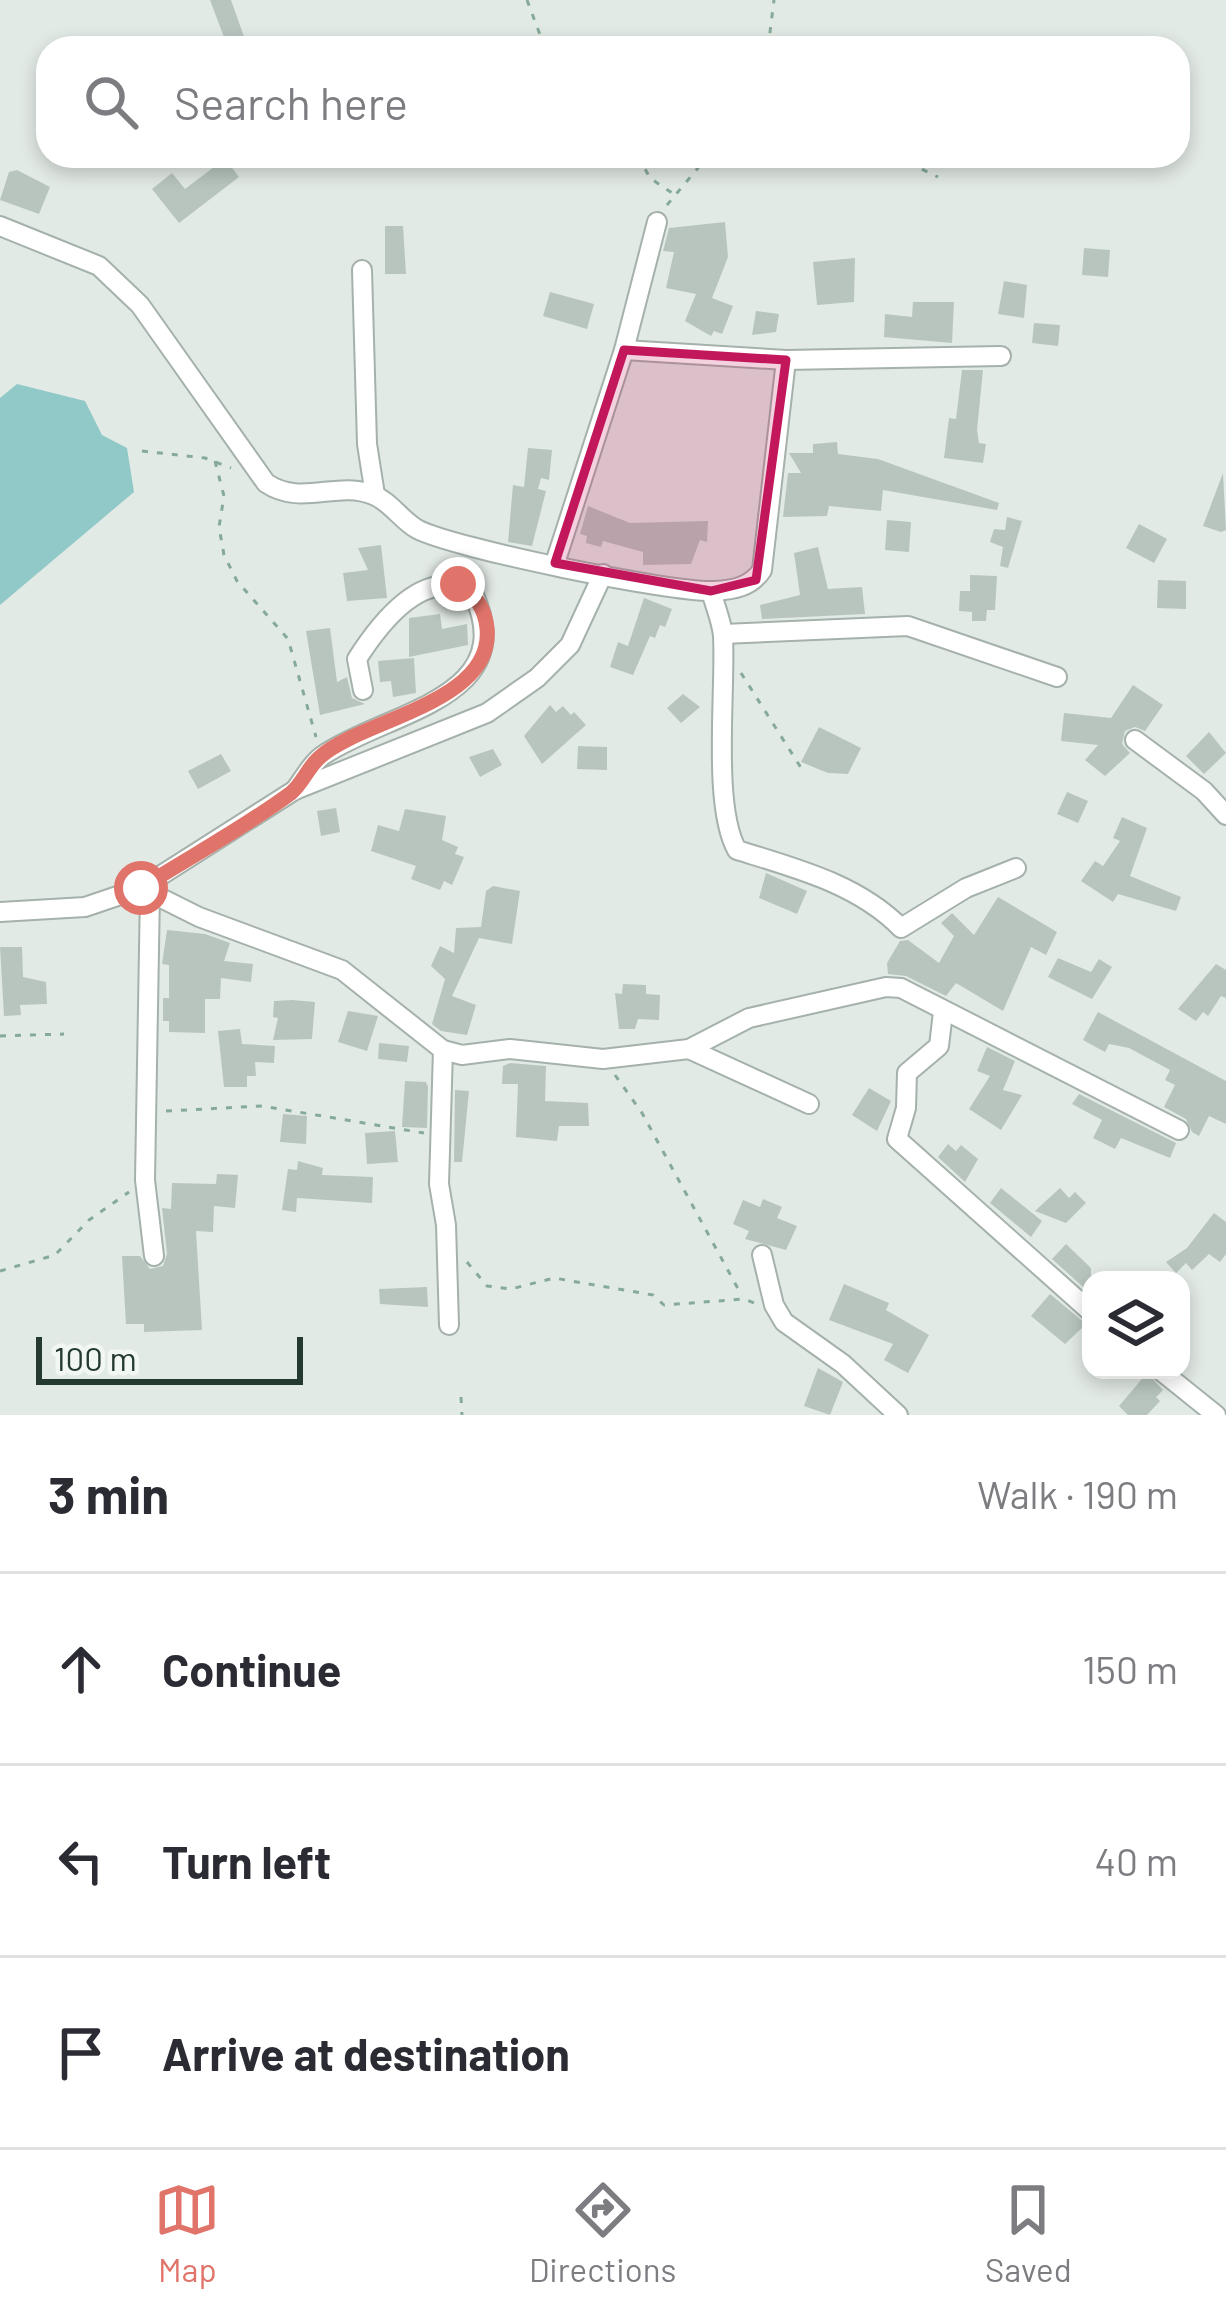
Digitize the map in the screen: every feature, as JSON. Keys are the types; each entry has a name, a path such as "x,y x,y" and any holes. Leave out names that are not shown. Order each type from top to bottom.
{"street":[{"path":"555,563 624,350 657,222"},
{"path":"0,226 99,266 140,304 266,484 306,496 375,495 431,534 603,574 711,591 741,587 762,570 786,360"},
{"path":"362,270 367,444 375,495"},
{"path":"624,350 786,360 1001,356"},
{"path":"0,912 85,908 146,890 295,790 416,744 504,701 570,645 603,574"},
{"path":"295,790 321,756 441,696 471,674 488,639 473,592 458,584 443,586 419,592 397,608 357,659 363,690"},
{"path":"711,591 723,641 725,774 730,837 737,850 814,874 883,910 901,928 966,888 1016,868"},
{"path":"723,641 908,626 1058,677"},
{"path":"1135,740 1204,791 1226,815"},
{"path":"146,890 199,917 342,970 443,1050 462,1055 510,1049 603,1060 689,1049 749,1018 886,987 901,988 944,1012 1000,1034 1179,1130"},
{"path":"146,890 145,1180 154,1256"},
{"path":"944,1012 939,1046 907,1073 906,1108 896,1139 1082,1304"},
{"path":"689,1049 809,1104"},
{"path":"443,1050 440,1135 448,1325"},
{"path":"763,1255 774,1305 784,1322 843,1364 898,1415"},
{"path":"1171,1379 1216,1415"}],"path":[{"path":"526,0 540,36"},
{"path":"773,36 774,0"},
{"path":"645,168 650,178 674,195"},
{"path":"657,222 698,168"},
{"path":"920,168 938,177"},
{"path":"142,451 215,461 232,469"},
{"path":"215,461 224,496 219,527 224,555 237,581 288,639 321,756"},
{"path":"723,641 803,771"},
{"path":"0,1036 64,1034"},
{"path":"603,1060 642,1113 744,1299"},
{"path":"147,1111 262,1106 440,1135"},
{"path":"0,1271 55,1255 88,1220 145,1180"},
{"path":"465,1259 487,1286 511,1289 554,1278 652,1295 664,1305 744,1299 774,1305"},
{"path":"461,1397 462,1415"}],"highlighted area":[{"path":"624,350 786,360 756,580 711,591 555,563"}],"water":[{"path":"17,384 85,401 102,435 127,448 134,492 0,605 0,398"}],"building":[{"path":"210,0 231,0 244,36 224,36"},
{"path":"213,168 232,168 239,177 179,223 152,189 172,173 185,189"},
{"path":"17,170 50,187 39,214 0,200 9,172"},
{"path":"725,222 728,257 712,298 733,306 722,334 714,331 711,336 685,321 696,294 666,288 674,252 663,251 669,228"},
{"path":"385,226 403,226 406,274 385,274"},
{"path":"1084,248 1110,250 1108,277 1082,275"},
{"path":"855,258 854,302 817,305 813,262"},
{"path":"1004,281 1027,285 1024,318 998,314"},
{"path":"550,292 594,304 587,329 543,316"},
{"path":"913,302 954,302 952,343 884,337 885,314 912,317"},
{"path":"756,311 779,314 776,332 752,335"},
{"path":"1034,323 1060,325 1058,346 1032,343"},
{"path":"962,370 983,370 977,430 979,443 986,444 983,463 944,458 949,418 956,419"},
{"path":"837,442 838,454 878,459 999,503 997,510 883,490 881,511 829,506 827,516 783,517 788,473 801,473 789,453 813,453 813,444"},
{"path":"528,448 552,450 549,480 541,478 538,489 546,491 532,546 508,542 513,485 524,487"},
{"path":"1223,473 1226,530 1221,532 1203,526"},
{"path":"588,506 630,523 708,521 707,542 700,540 691,564 643,565 643,552 603,541 601,547 586,543 587,536 580,534"},
{"path":"1007,517 1022,521 1008,568 1000,566 1003,547 990,542 994,529 1005,530"},
{"path":"887,520 911,522 909,552 885,550"},
{"path":"1139,524 1167,539 1154,563 1126,548"},
{"path":"381,545 387,598 347,601 343,573 368,570 358,548"},
{"path":"818,547 828,589 862,587 865,614 762,619 760,605 800,595 794,553"},
{"path":"970,575 997,576 995,610 987,610 986,621 972,621 972,612 959,611 960,591 970,591"},
{"path":"1158,580 1186,581 1186,609 1157,608"},
{"path":"644,598 672,609 665,627 660,625 655,638 650,636 633,675 610,667 618,642 628,646"},
{"path":"440,614 442,629 467,624 468,645 409,657 409,618"},
{"path":"330,628 337,682 347,677 352,698 365,704 320,715 306,631"},
{"path":"414,658 416,693 393,697 391,681 380,682 378,661"},
{"path":"1133,685 1163,705 1145,731 1135,727 1125,731 1122,744 1130,753 1105,776 1085,760 1098,745 1061,741 1064,713 1111,718"},
{"path":"683,694 700,707 681,723 667,708"},
{"path":"550,705 556,712 563,706 571,715 574,712 586,725 542,764 524,736"},
{"path":"819,727 861,748 848,774 828,773 801,762"},
{"path":"1209,732 1226,753 1204,774 1186,756"},
{"path":"578,746 607,747 607,770 577,769"},
{"path":"493,749 502,765 480,777 469,757"},
{"path":"221,754 231,771 198,789 188,771"},
{"path":"1067,792 1088,801 1078,823 1057,814"},
{"path":"336,808 340,832 321,836 317,811"},
{"path":"405,809 446,816 442,840 458,847 455,854 464,857 452,885 444,881 440,890 411,879 416,866 371,851 378,825 399,831"},
{"path":"1122,817 1147,828 1130,876 1181,897 1176,911 1118,894 1113,902 1081,881 1095,861 1103,866 1120,841 1113,838"},
{"path":"766,873 807,891 797,914 759,898"},
{"path":"493,886 520,891 512,944 479,938 452,996 476,1005 467,1035 441,1031 432,1024 445,979 431,966 440,946 454,953 456,928 481,927 486,891"},
{"path":"998,897 1057,932 1046,955 1031,947 1003,1011 956,983 946,996 906,976 888,974 887,963 900,941 908,940 939,963 954,936 941,923 952,913 974,935"},
{"path":"167,930 205,934 230,943 224,961 253,964 251,982 221,978 220,999 205,999 205,1033 169,1032 169,1021 163,1021 163,998 169,998 169,965 162,964"},
{"path":"0,947 22,947 23,977 46,982 47,1004 20,1005 21,1015 4,1016"},
{"path":"1058,958 1091,972 1099,959 1112,967 1092,999 1048,977"},
{"path":"1216,964 1226,970 1226,998 1221,996 1208,1016 1203,1012 1196,1021 1178,1009"},
{"path":"623,984 646,985 646,994 660,995 659,1020 638,1019 635,1029 619,1029 615,993 622,994"},
{"path":"274,1001 315,1002 312,1039 273,1040 278,1018 273,1017"},
{"path":"348,1011 378,1016 367,1051 338,1042"},
{"path":"1098,1012 1226,1081 1226,1124 1209,1116 1199,1136 1192,1132 1186,1119 1164,1107 1175,1085 1165,1080 1170,1070 1129,1048 1109,1044 1105,1052 1083,1040"},
{"path":"240,1029 242,1044 275,1046 274,1063 255,1062 256,1076 247,1076 247,1087 224,1087 218,1031"},
{"path":"379,1043 409,1046 407,1062 378,1059"},
{"path":"987,1047 1015,1061 1003,1090 1022,1095 1001,1130 969,1109 990,1076 977,1071"},
{"path":"503,1066 546,1066 545,1101 588,1103 589,1126 559,1126 557,1141 516,1137 518,1084 502,1084"},
{"path":"405,1081 426,1082 427,1128 402,1127"},
{"path":"869,1088 891,1101 877,1131 852,1115"},
{"path":"455,1090 469,1091 462,1162 454,1162"},
{"path":"1079,1094 1176,1143 1170,1158 1121,1138 1115,1149 1093,1138 1102,1120 1072,1104"},
{"path":"283,1114 307,1116 306,1144 280,1142"},
{"path":"395,1131 398,1162 367,1164 365,1133"},
{"path":"948,1144 956,1151 961,1145 978,1159 965,1182 938,1157"},
{"path":"298,1161 323,1168 322,1175 373,1177 372,1203 297,1198 296,1212 282,1210 288,1169 297,1170"},
{"path":"217,1174 238,1175 235,1208 214,1206 213,1232 196,1231 202,1330 144,1332 144,1324 126,1324 122,1256 140,1256 150,1269 163,1266 167,1254 162,1208 171,1209 172,1183 216,1184"},
{"path":"1001,1188 1042,1221 1031,1237 990,1203"},
{"path":"1060,1188 1069,1198 1075,1192 1086,1203 1066,1223 1035,1211"},
{"path":"763,1199 782,1207 777,1218 797,1226 786,1250 745,1239 749,1231 733,1224 743,1200 760,1207"},
{"path":"1214,1213 1226,1222 1226,1254 1220,1262 1209,1254 1192,1270 1186,1263 1174,1271 1166,1262 1187,1248"},
{"path":"1066,1244 1091,1271 1082,1271 1082,1286 1052,1259"},
{"path":"844,1284 889,1303 886,1310 929,1335 908,1373 884,1360 893,1344 829,1320"},
{"path":"427,1287 428,1307 380,1304 379,1289"},
{"path":"1050,1294 1082,1321 1082,1328 1065,1344 1031,1316"},
{"path":"818,1368 843,1382 830,1415 804,1406"},
{"path":"1142,1379 1153,1379 1163,1390 1147,1415 1128,1415 1119,1406"}],"route":[{"path":"141,888 295,790 321,756 441,696 471,674 484,656 486,620 473,592 458,584"}]}
